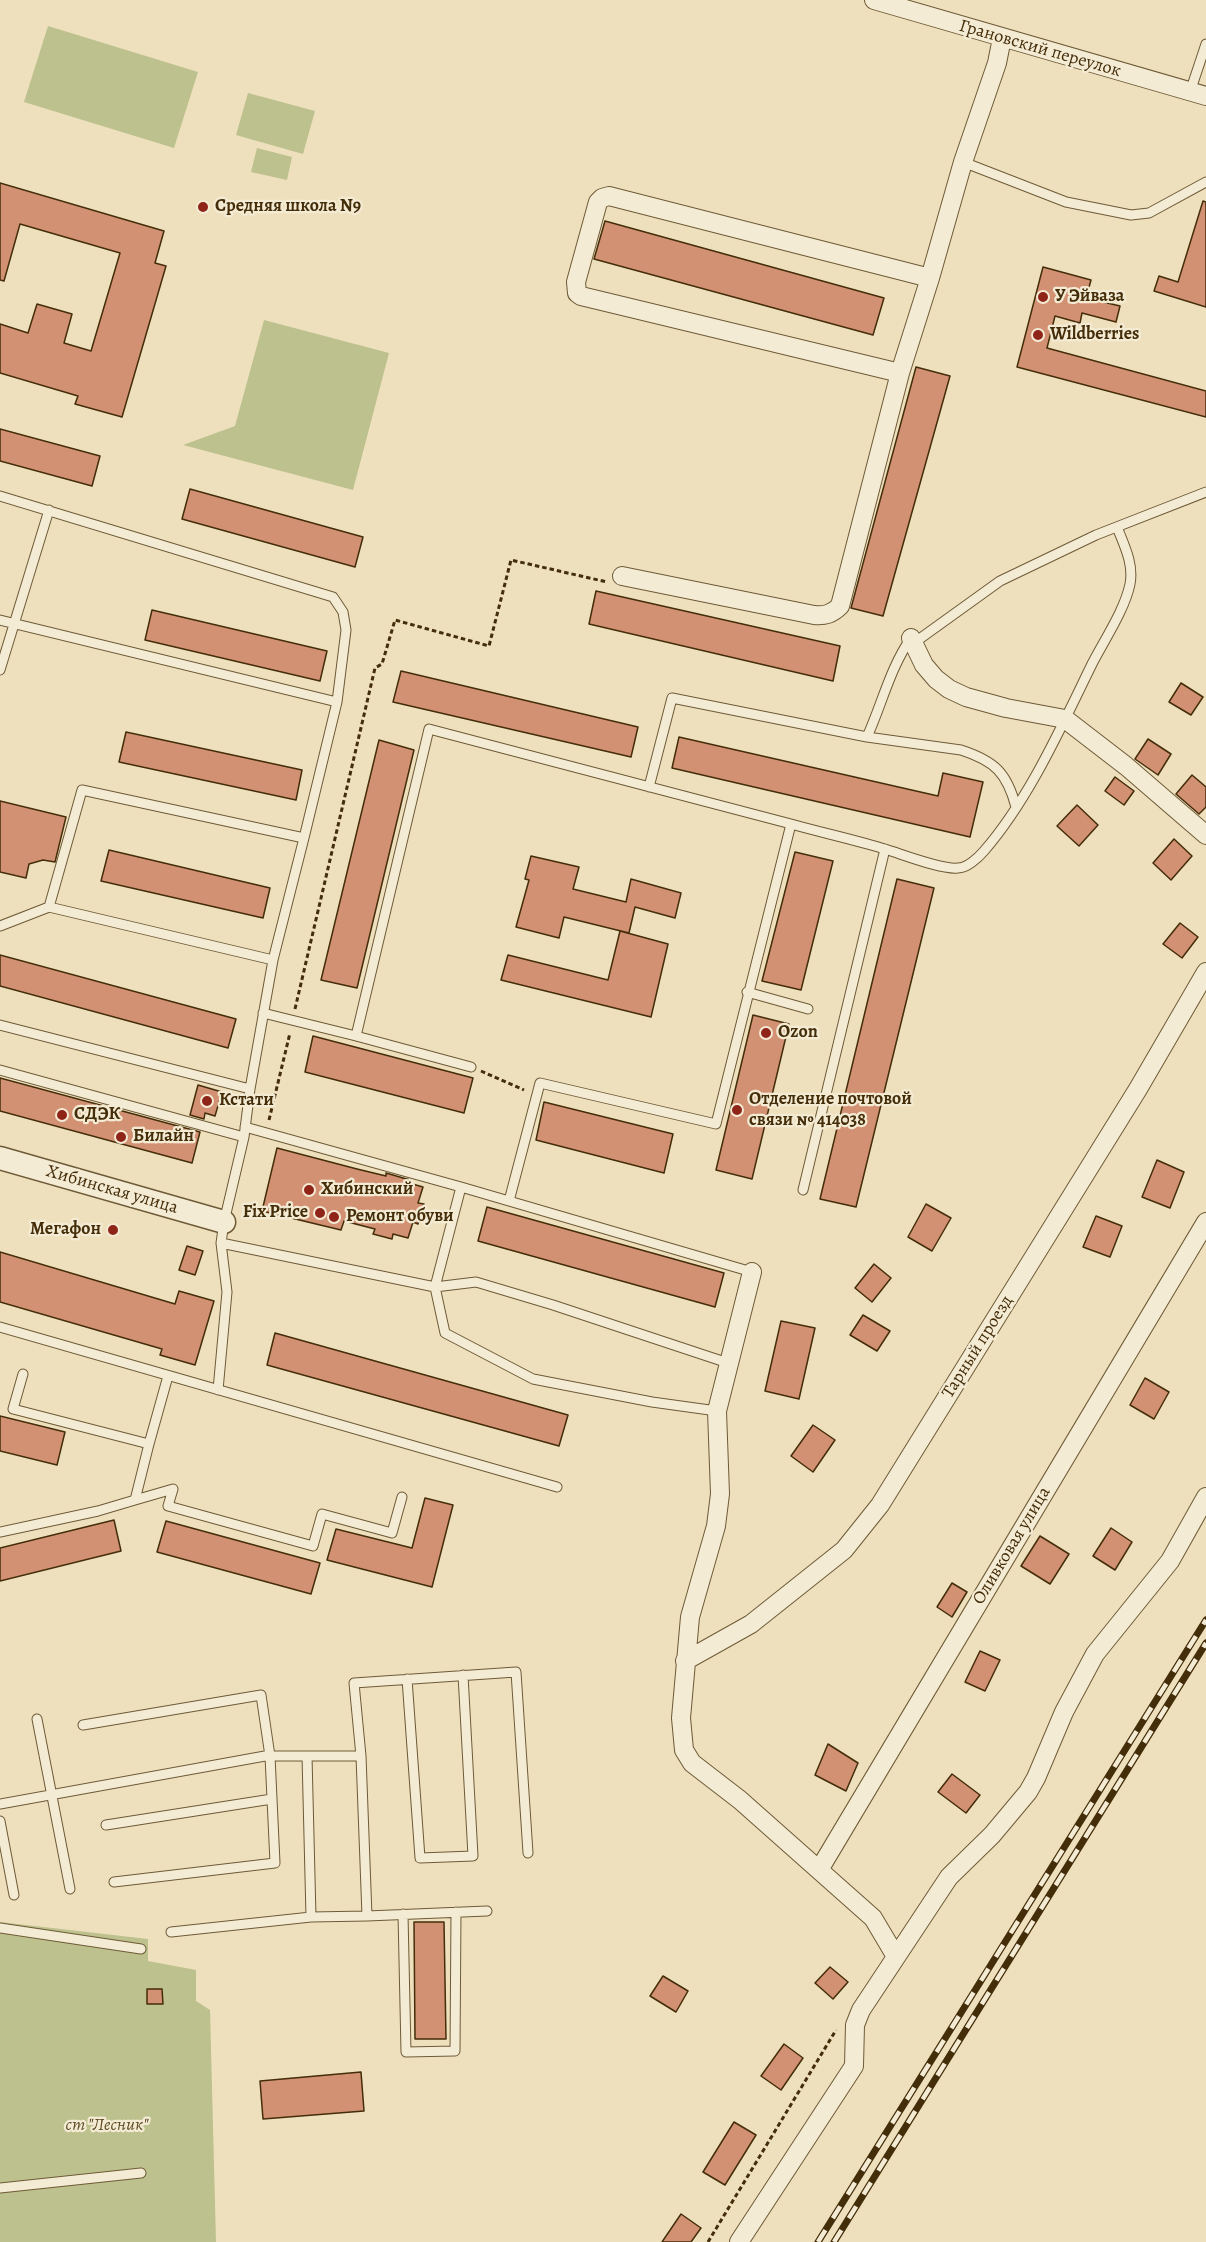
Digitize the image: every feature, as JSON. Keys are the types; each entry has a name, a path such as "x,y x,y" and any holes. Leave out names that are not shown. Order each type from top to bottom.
{"street":[{"name":"Грановский переулок","path":"874,0 1198,94"},
{"path":"622,576 814,615 829,614 840,606 900,373 963,162 997,63 1002,38"},
{"path":"900,373 581,296 577,293 576,282 596,208 602,198 615,197 930,278"},
{"path":"911,638 924,665 949,689 966,697 1006,708 1065,719 1126,766 1206,835"},
{"name":"Тарный проезд","path":"685,1661 751,1624 844,1550 880,1505 1138,1089 1206,972"},
{"name":"Хибинская улица","path":"0,1158 222,1233"},
{"name":"Оливковая улица","path":"819,1870 1206,1222"},
{"path":"752,1272 717,1411 720,1494 709,1555 690,1617 681,1734 684,1750 692,1762 740,1800 873,1918 895,1955"},
{"path":"739,2242 855,2066 855,2025 861,2010 895,1955 949,1877 992,1835 1028,1792 1064,1712 1095,1654 1170,1561 1206,1497"}],"lane":[{"path":"1198,94 1206,44"},
{"path":"963,162 1066,202 1131,215 1149,213 1206,182"},
{"path":"867,737 891,673 911,638 918,640 1000,581 1117,527 1206,492"},
{"path":"0,496 333,597 339,603 346,621 337,702 273,960 244,1132 222,1233 227,1292 218,1390"},
{"path":"0,670 49,510"},
{"path":"356,1036 429,729 928,862 958,868 974,861 984,852 1016,807 1065,719 1118,615 1130,585 1130,559 1117,527"},
{"path":"0,620 337,702"},
{"path":"649,787 672,698 867,737 971,753 992,764 1002,773 1011,788 1016,807"},
{"path":"50,908 82,790 304,838"},
{"path":"509,1201 540,1083 716,1124 747,992 791,824"},
{"path":"803,1190 885,849"},
{"path":"0,926 50,908 273,960"},
{"path":"747,992 808,1009"},
{"path":"263,1013 471,1067"},
{"path":"0,1025 250,1089"},
{"path":"0,1070 244,1132 266,1133 752,1272"},
{"path":"461,1187 435,1287 446,1333 533,1379 652,1402 717,1411"},
{"path":"222,1233 435,1287 476,1282 728,1363"},
{"path":"0,1327 557,1487"},
{"path":"23,1374 13,1409 149,1444"},
{"path":"135,1500 168,1376"},
{"path":"0,1532 98,1511 173,1489 168,1506 313,1546 322,1514 392,1533 402,1497"},
{"path":"367,1916 361,1756 354,1683 516,1671 528,1853"},
{"path":"407,1679 420,1858 473,1856 463,1675"},
{"path":"83,1725 261,1695 270,1756 275,1863 114,1882"},
{"path":"37,1719 70,1889"},
{"path":"0,1804 270,1756 361,1756"},
{"path":"307,1756 311,1917"},
{"path":"106,1825 272,1799"},
{"path":"0,1821 14,1895"},
{"path":"171,1932 311,1917 487,1911"},
{"path":"403,1914 406,2052 455,2051 456,1912"},
{"path":"0,1928 141,1949"},
{"path":"0,2188 141,2173"}],"path":[{"path":"266,1133 375,668 382,664 395,620 489,646 511,560 620,585 622,576"},
{"path":"471,1067 521,1087 536,1102"},
{"path":"708,2242 837,2030"}],"green space":[{"path":"48,26 198,72 174,148 24,102"},
{"path":"248,93 315,111 303,154 236,135"},
{"path":"257,148 292,157 287,180 251,172"},
{"path":"264,320 389,353 353,490 183,445 235,426"},
{"name":"ст \"Лесник\"","path":"0,1922 148,1939 148,1961 196,1970 196,2001 210,2010 216,2242 0,2242"}],"building":[{"name":"Средняя школа N9","path":"0,183 164,231 155,263 166,266 122,417 75,404 78,396 0,373 0,324 28,333 37,304 72,314 64,343 91,351 120,253 20,224 4,281 0,280"},
{"path":"1203,201 1206,202 1206,307 1154,291 1159,276 1178,282"},
{"path":"605,221 884,298 873,335 594,259"},
{"name":"Wildberries","path":"1043,267 1091,280 1086,298 1120,306 1116,322 1082,313 1080,323 1055,316 1047,348 1206,391 1206,417 1017,367"},
{"path":"916,367 950,376 883,616 851,608"},
{"path":"0,429 100,456 92,486 0,461"},
{"path":"190,489 363,537 355,567 182,519"},
{"path":"596,591 840,646 833,681 589,624"},
{"path":"152,610 327,651 320,681 145,640"},
{"path":"401,671 638,727 631,757 393,702"},
{"path":"1181,683 1203,697 1191,715 1169,702"},
{"path":"126,732 302,770 296,800 119,762"},
{"path":"679,737 938,796 943,773 983,782 970,837 672,768"},
{"path":"1148,739 1171,754 1158,775 1135,759"},
{"path":"379,740 414,750 357,988 321,980"},
{"path":"1192,775 1206,787 1206,807 1199,814 1176,794"},
{"path":"1115,777 1134,791 1124,805 1105,791"},
{"path":"0,801 66,817 55,862 43,860 29,864 26,878 0,872"},
{"path":"1077,805 1098,825 1079,846 1057,826"},
{"path":"1174,839 1192,856 1171,880 1153,863"},
{"path":"109,850 270,888 263,918 101,881"},
{"path":"795,852 833,861 801,990 762,981"},
{"path":"531,856 579,867 573,889 626,902 631,879 681,893 675,918 635,907 629,933 564,917 559,938 516,927 529,880 525,879"},
{"path":"897,879 934,888 856,1207 820,1199"},
{"path":"1180,923 1198,937 1182,958 1163,944"},
{"path":"620,931 668,944 651,1017 501,980 508,955 608,980"},
{"path":"0,955 236,1019 228,1048 0,986"},
{"path":"753,1015 789,1024 752,1179 716,1170"},
{"path":"313,1036 473,1078 464,1113 305,1072"},
{"path":"0,1078 200,1132 192,1163 0,1111"},
{"name":"Кстати","path":"198,1085 222,1092 215,1116 205,1113 204,1119 190,1115"},
{"path":"544,1102 673,1134 664,1173 536,1140"},
{"path":"277,1148 386,1176 386,1173 410,1180 409,1183 423,1187 418,1203 424,1204 418,1224 413,1222 408,1238 393,1234 392,1239 373,1234 375,1229 344,1221 341,1230 262,1211"},
{"path":"1157,1160 1184,1172 1170,1208 1142,1197"},
{"path":"926,1204 951,1218 932,1251 908,1237"},
{"path":"487,1207 724,1273 715,1307 478,1241"},
{"path":"1096,1216 1122,1226 1110,1257 1083,1247"},
{"path":"187,1246 203,1251 195,1275 179,1270"},
{"path":"0,1252 175,1304 179,1291 214,1301 195,1365 160,1355 162,1349 0,1302"},
{"path":"874,1264 891,1278 872,1302 855,1288"},
{"path":"863,1315 890,1331 877,1351 850,1335"},
{"path":"781,1321 815,1328 799,1399 765,1391"},
{"path":"275,1333 568,1415 559,1446 267,1365"},
{"path":"1145,1378 1169,1392 1154,1419 1130,1405"},
{"path":"0,1416 65,1432 57,1465 0,1451"},
{"path":"813,1425 835,1440 813,1472 791,1456"},
{"path":"425,1498 453,1505 432,1587 327,1560 336,1529 412,1548"},
{"path":"114,1520 121,1551 0,1581 0,1548"},
{"path":"166,1521 320,1563 311,1594 157,1552"},
{"path":"1111,1528 1132,1542 1115,1570 1093,1556"},
{"path":"1040,1536 1069,1554 1050,1584 1021,1566"},
{"path":"952,1583 967,1592 952,1617 937,1607"},
{"path":"980,1651 1000,1660 985,1691 965,1682"},
{"path":"828,1744 858,1763 846,1791 815,1775"},
{"path":"952,1774 980,1795 966,1813 938,1792"},
{"path":"414,1922 444,1922 446,2039 415,2039"},
{"path":"830,1967 848,1982 833,1999 815,1983"},
{"path":"663,1976 688,1991 676,2012 650,1996"},
{"path":"147,1989 162,1989 163,2004 147,2004"},
{"path":"784,2044 803,2058 781,2090 761,2076"},
{"path":"361,2072 364,2111 263,2119 260,2081"},
{"path":"734,2122 756,2135 725,2185 703,2172"},
{"path":"681,2214 701,2228 691,2242 662,2242"}],"railway":[{"path":"818,2242 1206,1620"},
{"path":"834,2242 1206,1643"}],"place":[{"name":"Средняя школа N9","path":"203,207"},
{"name":"У Эйваза","path":"1043,297"},
{"name":"Wildberries","path":"1038,335"},
{"name":"Ozon","path":"766,1033"},
{"name":"Кстати","path":"207,1101"},
{"name":"Отделение почтовой связи № 414038","path":"737,1110"},
{"name":"СДЭК","path":"62,1115"},
{"name":"Билайн","path":"121,1137"},
{"name":"Хибинский","path":"309,1190"},
{"name":"Fix Price","path":"320,1213"},
{"name":"Ремонт обуви","path":"334,1217"},
{"name":"Мегафон","path":"113,1230"}]}
